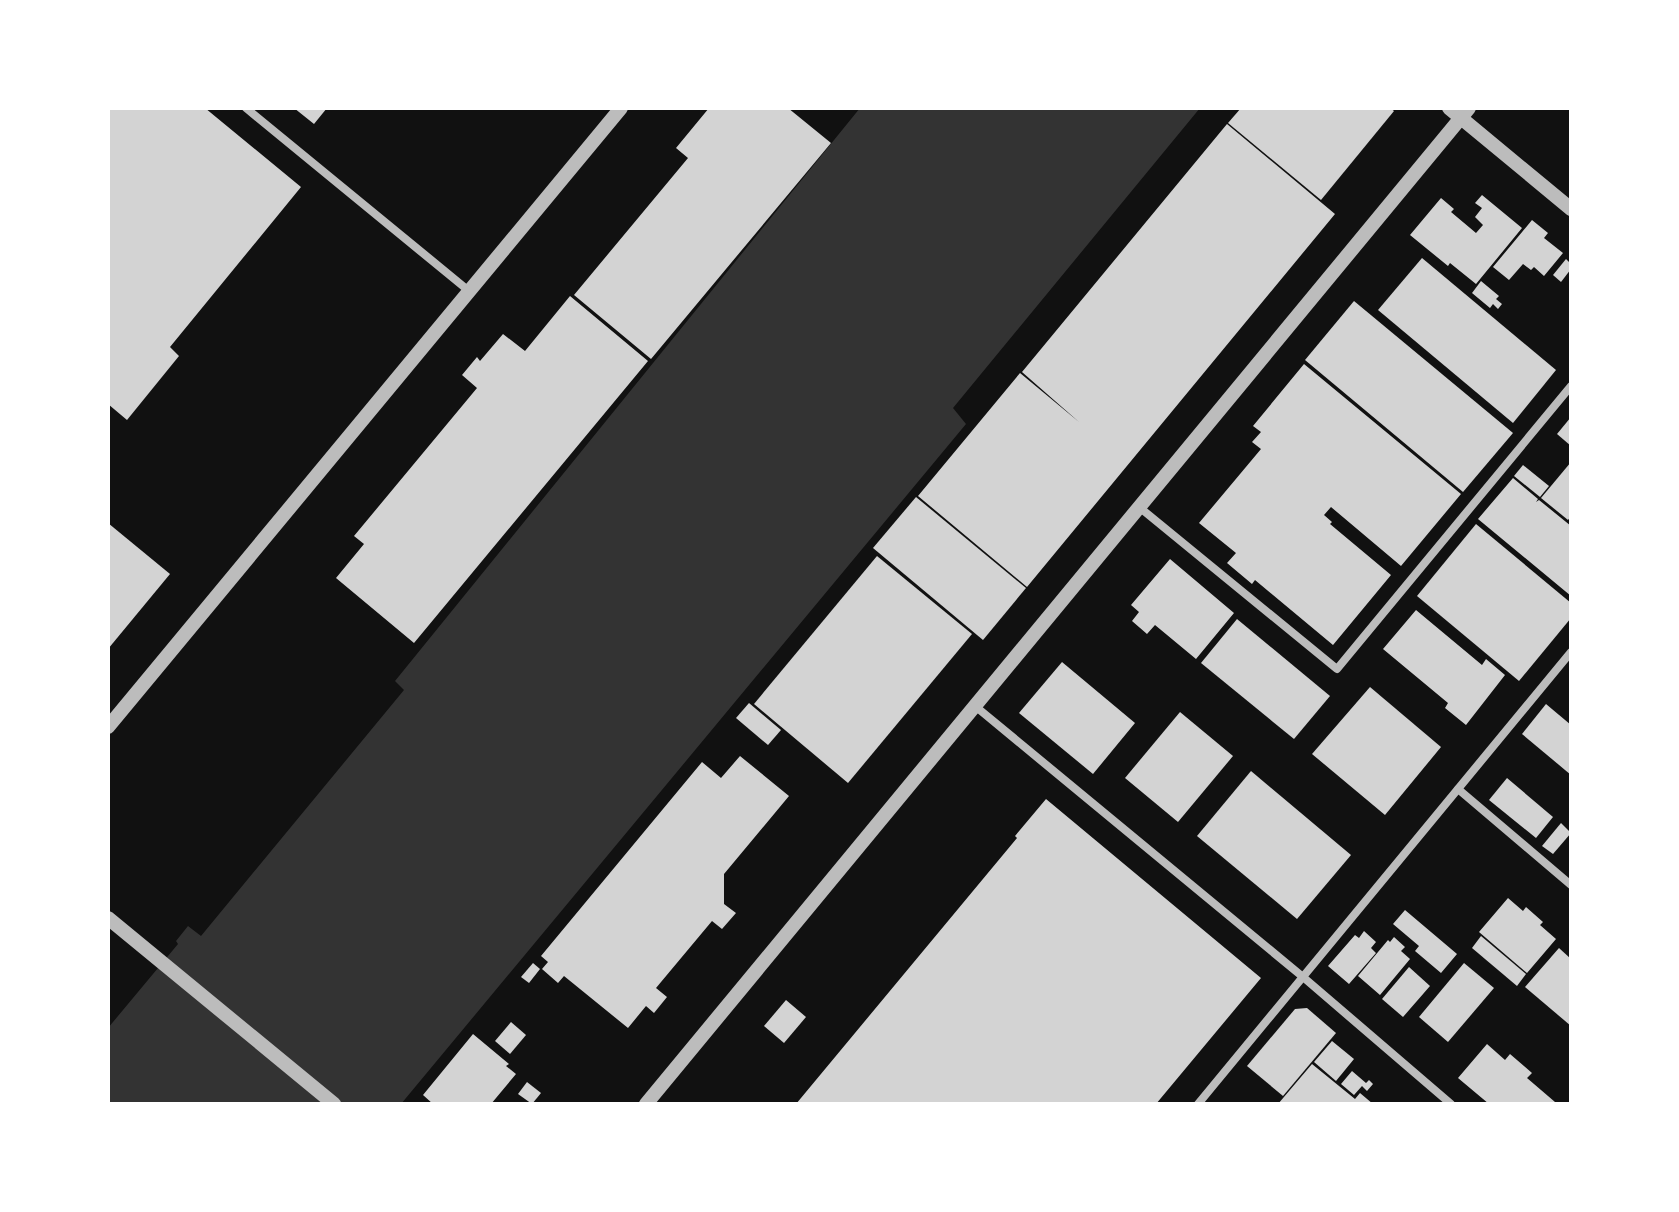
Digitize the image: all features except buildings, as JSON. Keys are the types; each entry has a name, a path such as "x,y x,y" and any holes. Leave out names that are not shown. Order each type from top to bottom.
{"street":[{"path":"246,108 469,291"},
{"path":"108,727 621,108"},
{"path":"646,1104 1139,507 1460,111 1571,209"},
{"path":"1139,507 1337,669 1571,386"},
{"path":"1198,1104 1571,652"},
{"path":"975,706 1303,977 1451,1104"},
{"path":"1458,789 1571,885"},
{"path":"108,918 334,1104"}],"shaded area":[{"path":"860,108 1200,108 953,408 966,424 401,1104 108,1104 108,1028 178,944 176,941 188,926 201,936 404,690 395,681"}]}
